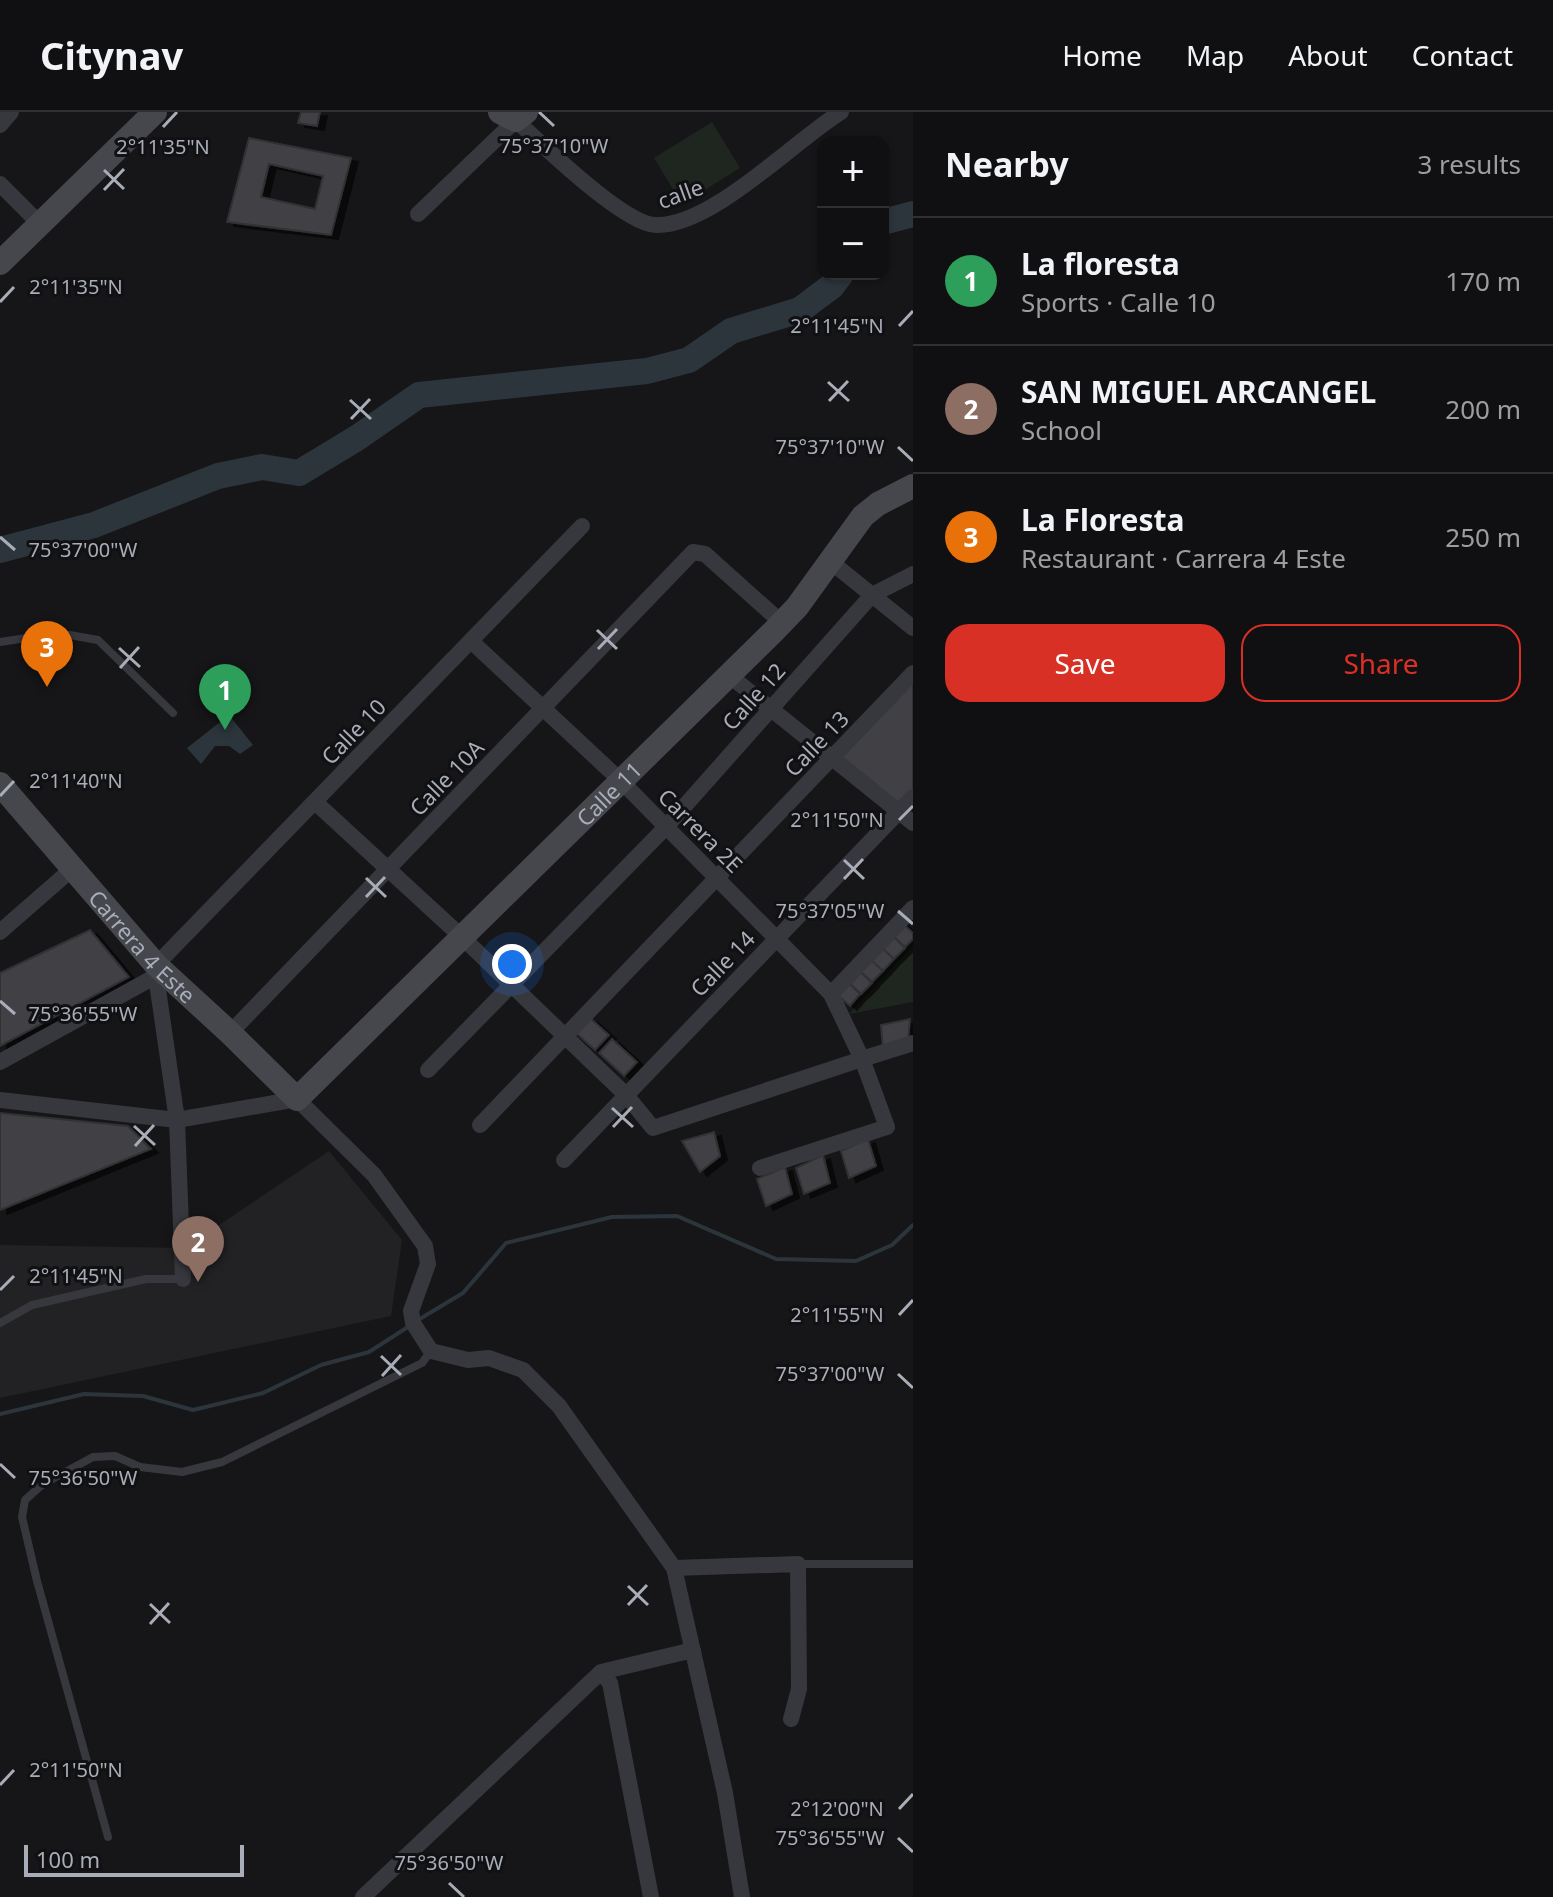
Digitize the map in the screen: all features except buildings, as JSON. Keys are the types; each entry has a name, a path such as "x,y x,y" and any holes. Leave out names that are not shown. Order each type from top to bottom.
{"street":[{"path":"0,125 11,112"},
{"path":"0,263 155,112"},
{"path":"820,118 841,112"},
{"path":"418,214 514,115"},
{"name":"calle","path":"514,115 555,157 634,219 654,226 673,223 713,207 820,118"},
{"path":"0,184 40,224"},
{"name":"Calle 11","path":"297,1099 782,623 863,516 878,504 913,486"},
{"name":"Calle 10","path":"0,1062 156,970 582,526"},
{"name":"Calle 10A","path":"230,1033 693,552 705,554 782,623"},
{"path":"831,562 913,628"},
{"path":"872,595 913,574"},
{"name":"Calle 12","path":"428,1070 666,827 872,595"},
{"name":"Carrera 2E","path":"471,641 620,780 831,994 862,1059 887,1127 760,1168"},
{"name":"Calle 13","path":"480,1125 913,673"},
{"path":"730,676 913,823"},
{"name":"Carrera 4 Este","path":"2,790 156,970 230,1033 297,1099"},
{"name":"Calle 14","path":"564,1160 913,797"},
{"path":"315,802 565,1036 626,1095 653,1128 913,1043"},
{"path":"0,932 72,869"},
{"path":"831,994 913,908"},
{"path":"156,970 177,1120 183,1279"},
{"path":"0,1100 177,1120 297,1099 374,1175 425,1246 428,1264 411,1311 413,1323 431,1351 468,1360 489,1358 523,1370 559,1406 674,1568 725,1793 742,1897"},
{"path":"674,1568 798,1564 799,1689 791,1719"},
{"path":"363,1897 601,1672 693,1650"},
{"path":"601,1672 610,1683 651,1897"}],"lane":[{"path":"0,642 58,633 98,640 173,713"},
{"path":"0,1323 32,1305 146,1279 183,1279"},
{"path":"108,1837 37,1581 22,1517 25,1500 43,1484 93,1457 115,1456 140,1467 182,1472 222,1462 422,1363 431,1351"},
{"path":"798,1564 913,1564"}],"shaded area":[{"path":"712,122 740,168 682,204 654,158"},
{"path":"229,715 253,745 240,754 229,746 215,746 201,764 187,748"},
{"path":"913,946 913,1002 849,1014"},
{"path":"329,1151 402,1240 391,1316 0,1398 0,1245 185,1248"}],"waterway":[{"path":"889,220 913,214"},
{"path":"0,550 94,525 218,476 262,467 299,473 419,395 647,371 689,360 731,331 800,310 836,280"},
{"path":"418,1320 463,1293 506,1243 612,1217 677,1216 776,1259 856,1261 892,1245 913,1225"},
{"path":"0,1414 84,1394 143,1396 193,1410 263,1393 321,1365 369,1352 411,1325"}],"place":[{"name":"La Floresta","path":"47,687"},
{"name":"La floresta","path":"225,730"},
{"name":"SAN MIGUEL ARCANGEL","path":"198,1282"}]}
